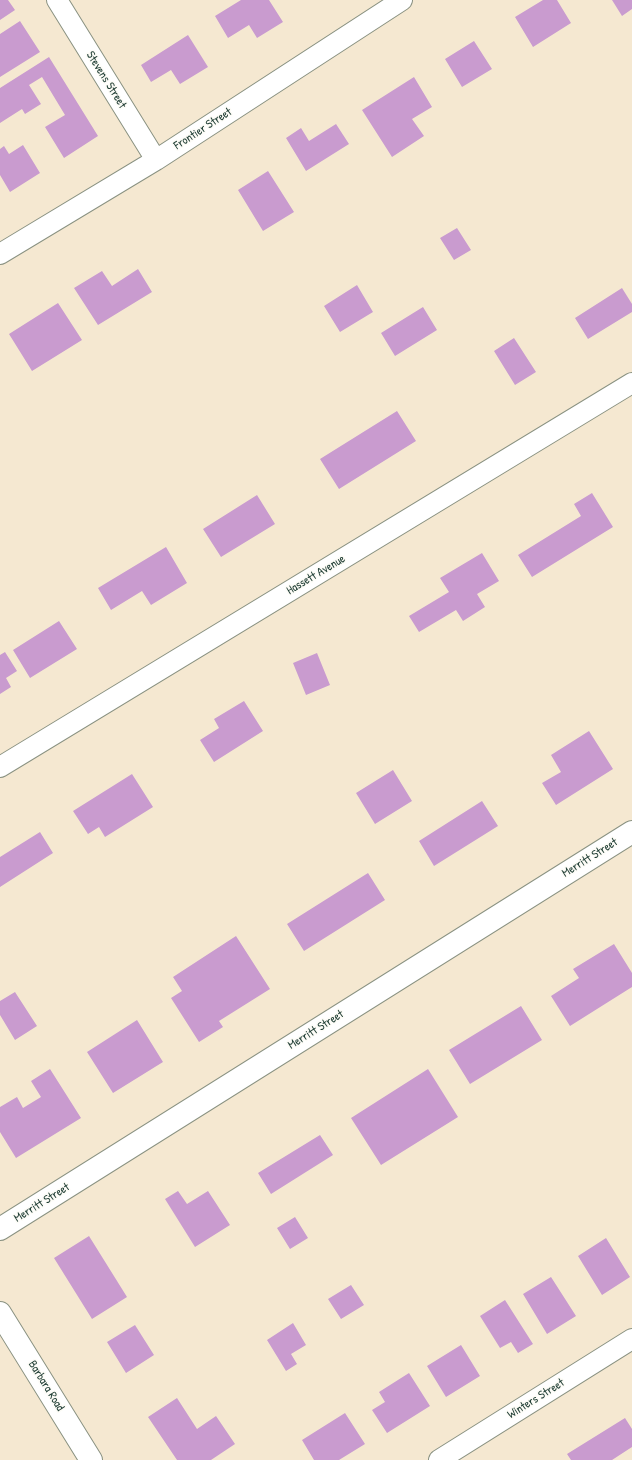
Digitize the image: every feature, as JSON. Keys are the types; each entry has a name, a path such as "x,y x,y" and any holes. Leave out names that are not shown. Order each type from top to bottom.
{"street":[{"name":"Stevens Street","path":"57,0 156,160"},
{"name":"Frontier Street","path":"0,254 156,160 402,0"},
{"name":"Hassett Avenue","path":"0,767 632,383"},
{"name":"Merritt Street","path":"0,1229 632,832"},
{"name":"Barbara Road","path":"0,1313 91,1460"},
{"name":"Winters Street","path":"439,1460 632,1339"}],"building":[{"path":"0,0 8,0 15,10 0,20"},
{"path":"241,0 269,0 283,22 257,38 249,25 228,38 215,16"},
{"path":"543,0 557,0 571,23 533,47 515,17"},
{"path":"612,0 632,0 632,9 622,16"},
{"path":"20,21 40,52 0,77 0,34"},
{"path":"188,35 208,67 180,84 171,70 151,82 141,65"},
{"path":"474,41 492,69 462,87 445,59"},
{"path":"49,57 98,136 64,158 45,127 65,115 42,77 29,85 41,104 25,114 22,109 0,123 0,88"},
{"path":"414,77 432,107 412,119 424,136 392,157 362,110"},
{"path":"336,124 349,144 306,171 286,138 301,128 309,141"},
{"path":"23,145 40,173 10,192 0,175 0,149 4,146 9,154"},
{"path":"268,171 294,212 263,231 238,190"},
{"path":"457,228 471,250 454,260 440,238"},
{"path":"138,269 152,292 98,325 74,288 102,271 112,286"},
{"path":"357,285 373,312 340,332 324,306"},
{"path":"622,288 632,304 632,312 588,339 575,318"},
{"path":"58,303 82,340 32,371 9,334"},
{"path":"423,307 437,330 395,356 381,333"},
{"path":"514,338 536,372 515,385 494,351"},
{"path":"397,411 416,441 339,489 320,459"},
{"path":"592,493 613,527 532,577 518,555 581,516 574,504"},
{"path":"257,495 275,524 221,557 203,529"},
{"path":"166,547 187,583 151,605 142,591 111,610 98,588"},
{"path":"482,553 499,581 477,594 485,607 463,621 456,610 419,632 409,616 449,592 440,578"},
{"path":"59,621 77,649 30,678 13,650"},
{"path":"5,652 17,671 6,678 11,687 0,694 0,655"},
{"path":"317,653 330,685 306,695 293,663"},
{"path":"244,701 263,731 214,762 200,740 219,728 214,719"},
{"path":"589,731 613,769 556,805 542,783 561,772 551,755"},
{"path":"393,770 412,801 375,824 356,793"},
{"path":"132,774 153,807 105,837 99,827 88,834 73,811"},
{"path":"482,801 498,826 434,866 419,841"},
{"path":"40,832 53,853 0,887 0,857"},
{"path":"368,873 385,900 304,951 287,924"},
{"path":"236,936 270,989 219,1021 223,1027 199,1042 171,998 182,991 173,977"},
{"path":"614,944 632,973 632,987 570,1026 551,996 579,978 573,969"},
{"path":"15,992 37,1026 15,1040 0,1015 0,1001"},
{"path":"521,1006 542,1040 470,1084 449,1050"},
{"path":"137,1020 163,1062 113,1093 87,1052"},
{"path":"50,1069 81,1118 16,1158 0,1132 0,1107 17,1097 23,1108 41,1097 31,1081"},
{"path":"428,1069 458,1117 381,1165 351,1118"},
{"path":"320,1135 333,1155 271,1194 258,1173"},
{"path":"178,1191 187,1204 208,1191 230,1225 195,1247 165,1199"},
{"path":"295,1217 308,1238 290,1249 277,1228"},
{"path":"89,1236 127,1297 92,1319 54,1258"},
{"path":"606,1238 630,1277 602,1295 578,1256"},
{"path":"551,1277 576,1316 547,1334 523,1294"},
{"path":"351,1285 364,1305 341,1319 328,1299"},
{"path":"505,1300 533,1344 518,1353 511,1342 500,1348 480,1316"},
{"path":"293,1323 306,1345 291,1354 297,1364 286,1371 267,1340"},
{"path":"135,1325 154,1355 126,1373 107,1342"},
{"path":"461,1345 480,1376 446,1397 427,1366"},
{"path":"409,1373 430,1406 387,1433 372,1410 385,1402 379,1392"},
{"path":"177,1398 197,1429 216,1416 235,1444 211,1460 177,1460 148,1417"},
{"path":"345,1413 365,1444 339,1460 314,1460 302,1440"},
{"path":"625,1418 632,1429 632,1447 612,1460 571,1460 567,1454"}]}
